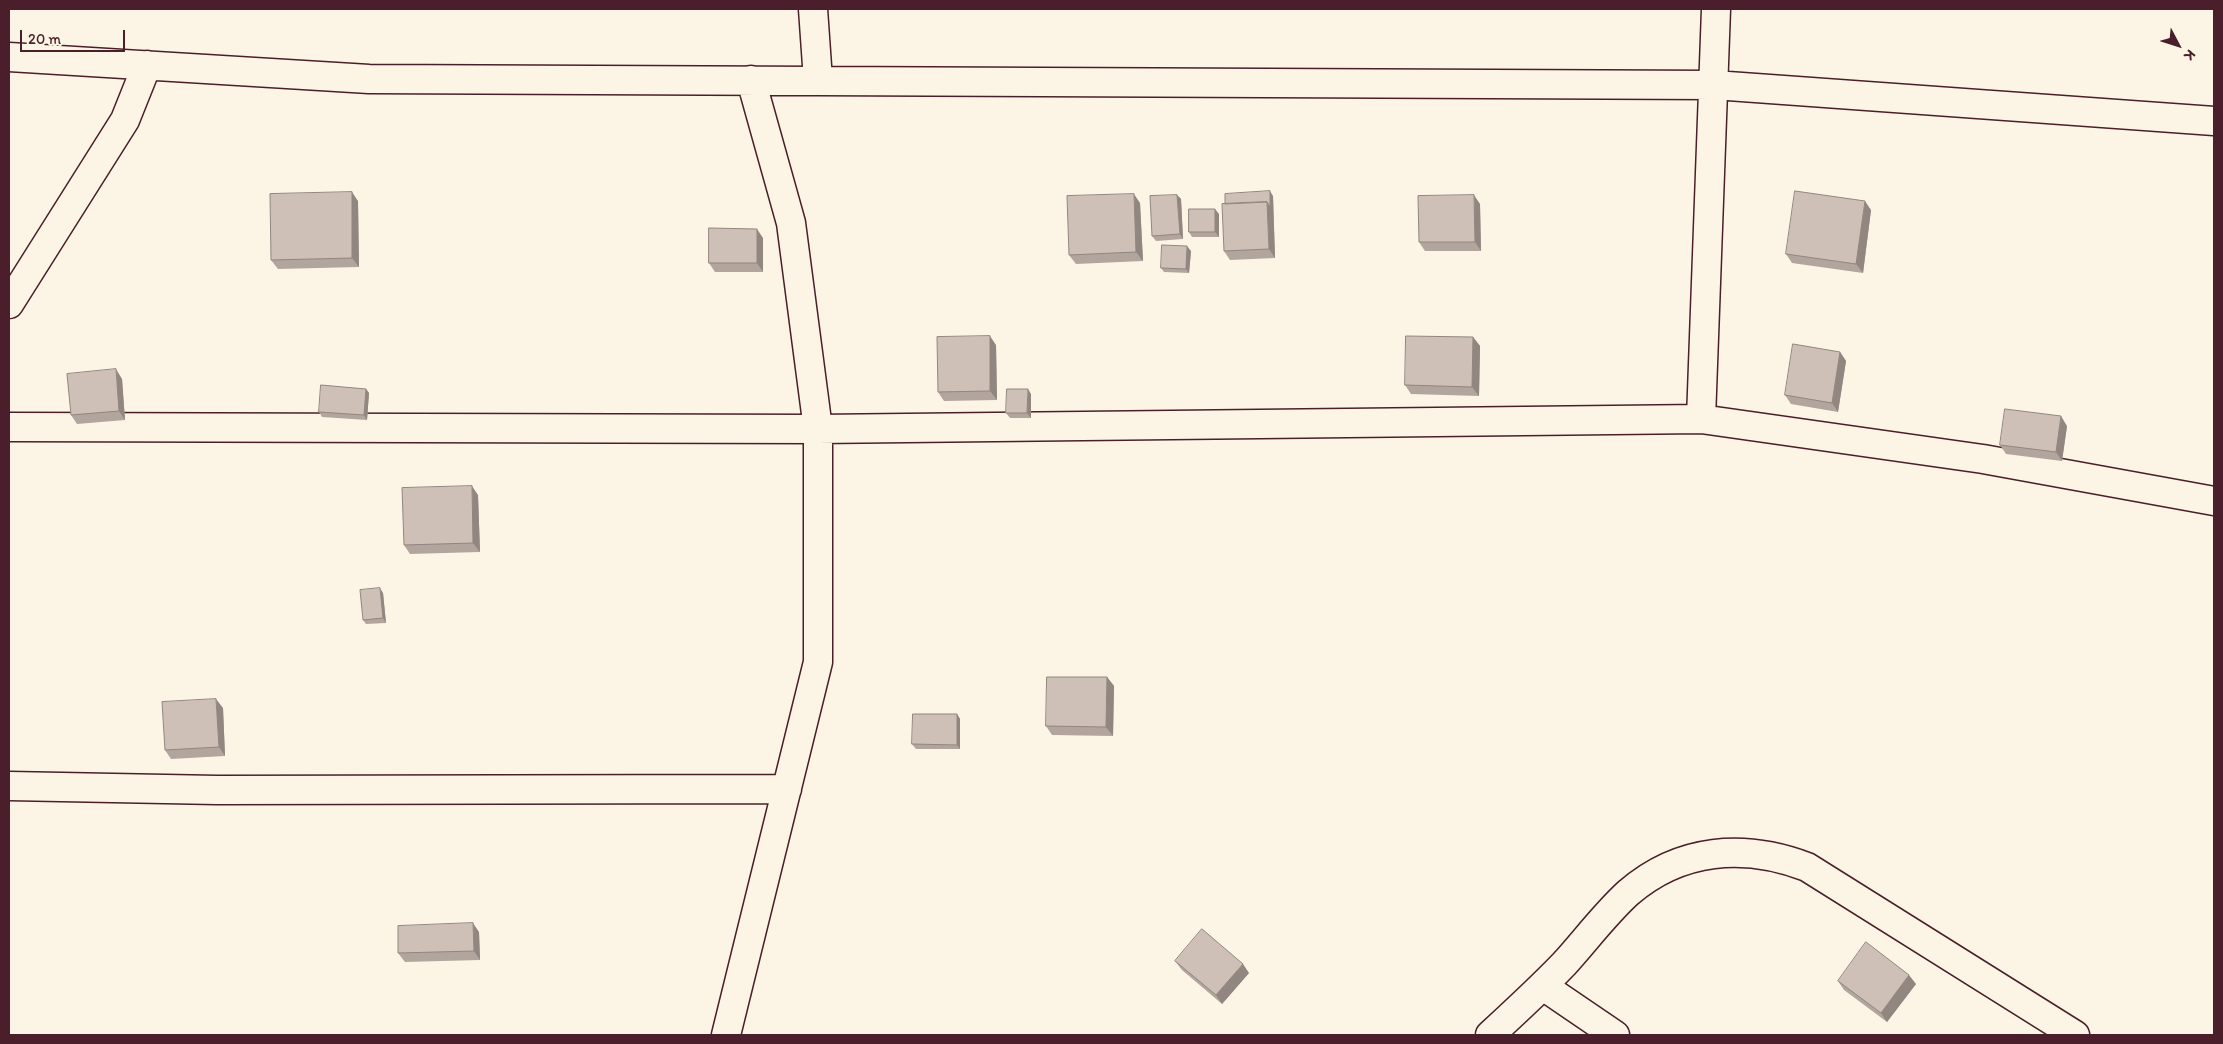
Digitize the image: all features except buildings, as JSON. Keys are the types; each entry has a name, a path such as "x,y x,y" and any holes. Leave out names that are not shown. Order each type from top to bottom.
{"street":[{"path":"813,9 818,80"},
{"path":"1702,419 1716,9"},
{"path":"9,57 369,79 1714,85 2214,121"},
{"path":"9,304 126,120 147,65"},
{"path":"726,1035 818,662 818,429 791,223 751,80"},
{"path":"9,428 818,429 1702,419 1983,459 2214,501"},
{"path":"9,786 217,790 787,789"},
{"path":"1490,1035 1543,986 1627,894 1647,879 1668,867 1691,858 1715,853 1738,852 1762,854 1785,859 1807,867 2075,1035"},
{"path":"1543,986 1615,1035"}]}
